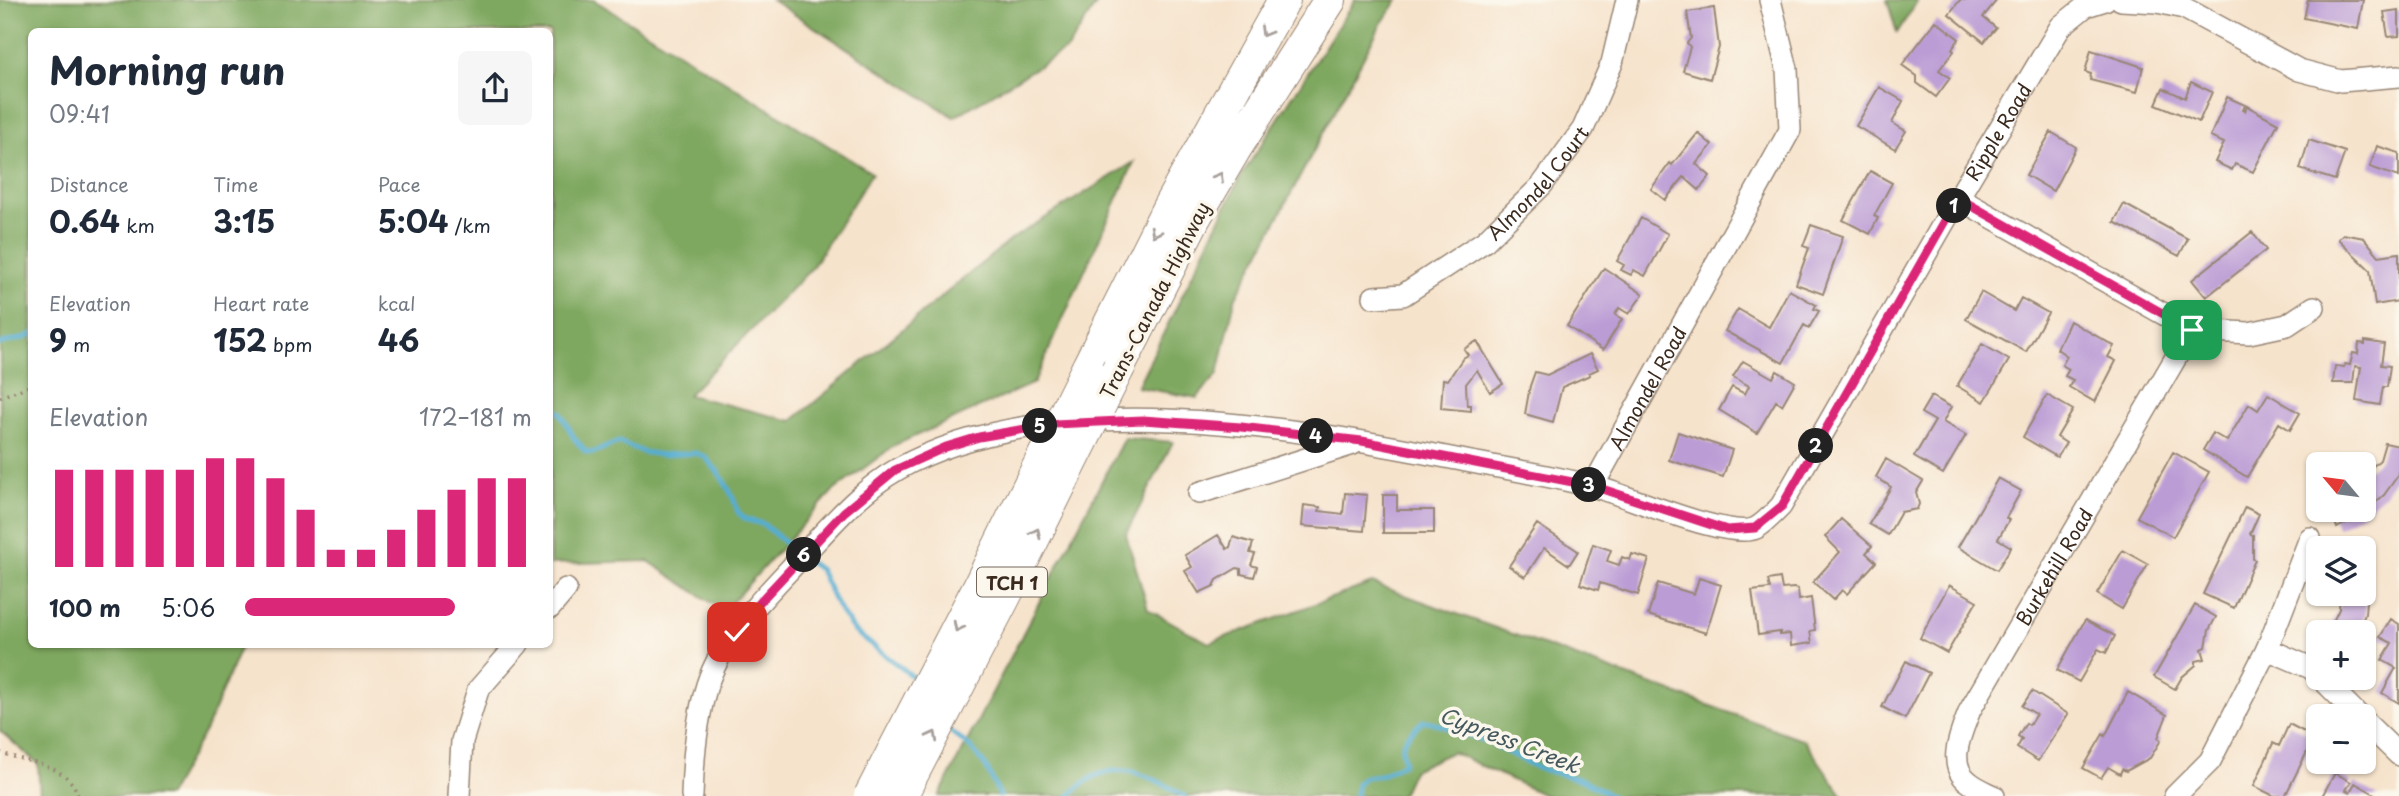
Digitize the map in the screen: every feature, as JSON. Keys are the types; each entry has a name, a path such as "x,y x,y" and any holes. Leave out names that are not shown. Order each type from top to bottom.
{"highway":[{"name":"Trans-Canada Highway","path":"870,796 974,597 1169,206 1284,0"},
{"name":"Trans-Canada Highway","path":"901,796 1004,598 1194,219 1330,0"}],"street":[{"name":"Almondel Court","path":"1374,297 1403,295 1485,241 1542,185 1583,129 1612,63 1627,0"},
{"name":"Almondel Road","path":"1593,486 1790,130 1787,69 1770,0"},
{"name":"Ripple Road","path":"1593,486 1727,530 1755,528 1782,506 1958,198 2061,26 2086,6 2105,0"},
{"path":"2121,0 2184,4 2299,70 2341,81 2399,76"},
{"path":"1958,198 2192,330 2249,332 2287,325 2315,307"},
{"name":"Burkehill Road","path":"1994,796 1967,781 1957,768 1957,742 1970,710 2192,330"},
{"path":"692,796 697,725 708,682 720,658 755,607 844,512 895,470 946,447 979,437 1054,424 1099,420 1191,423 1362,441 1593,486"},
{"path":"1199,493 1362,441"},
{"path":"2175,796 2210,761 2267,649 2306,548"},
{"path":"553,604 566,589"},
{"path":"459,796 462,741 478,690 515,648"},
{"path":"2267,649 2306,666"},
{"path":"2332,690 2347,704"},
{"path":"2376,733 2399,755"}],"path":[{"path":"0,397 28,386"},
{"path":"0,752 47,766 68,777 78,796"}],"green space":[{"path":"0,0 594,0 872,173 811,269 688,395 792,421 1010,240 1134,162 1034,383 895,445 832,492 724,611 648,561 553,564 553,28 28,28 28,648 240,648 206,729 168,796 40,796 38,764 0,731"},
{"path":"772,0 1099,0 1067,49 954,117"},
{"path":"1355,0 1398,0 1381,24 1235,299 1218,374 1197,398 1137,387 1241,176"},
{"path":"1887,0 1918,0 1897,33"},
{"path":"1124,438 1173,442 1126,534 1148,609 1209,643 1372,583 1804,740 1843,796 1546,796 1452,752 1413,770 1401,796 939,796"}],"building":[{"path":"1960,0 1997,0 1983,17 1996,28 1984,42 1949,14"},
{"path":"2308,0 2363,0 2358,29 2304,18"},
{"path":"1714,8 1719,47 1710,79 1683,71 1690,47 1687,43 1691,38 1687,12"},
{"path":"2399,10 2399,36 2388,37 2384,12"},
{"path":"1936,21 1959,39 1952,49 1954,51 1939,70 1950,78 1936,97 1917,83 1917,76 1902,65"},
{"path":"2091,50 2143,67 2137,92 2090,80 2091,74 2085,72"},
{"path":"2191,82 2212,92 2199,122 2156,104 2163,88 2185,98"},
{"path":"1879,87 1903,101 1892,123 1906,131 1895,149 1856,126"},
{"path":"2227,97 2245,105 2243,110 2245,111 2247,106 2278,123 2253,172 2235,164 2232,170 2215,162 2224,143 2210,137"},
{"path":"2051,132 2076,147 2053,191 2026,175"},
{"path":"1698,133 1712,145 1696,164 1710,176 1699,190 1684,177 1665,200 1651,189 1670,163 1672,165"},
{"path":"2309,140 2345,152 2335,180 2300,169"},
{"path":"2377,146 2399,153 2399,177 2370,167"},
{"path":"1870,171 1892,183 1874,216 1878,218 1870,234 1843,220"},
{"path":"2124,204 2188,239 2179,256 2114,222"},
{"path":"1641,218 1668,234 1645,276 1634,270 1631,275 1621,270 1624,265 1617,261"},
{"path":"1811,225 1843,236 1823,294 1796,284 1809,248 1803,246"},
{"path":"2252,232 2266,250 2206,297 2192,280"},
{"path":"2343,234 2364,238 2379,256 2399,253 2399,301 2375,305 2370,270 2338,239"},
{"path":"1604,268 1643,294 1629,314 1619,308 1615,315 1622,319 1603,350 1567,326"},
{"path":"1789,290 1816,305 1814,309 1819,311 1809,328 1804,325 1783,363 1725,331 1738,309 1769,327"},
{"path":"1981,292 2014,311 2021,298 2048,313 2026,352 1966,319"},
{"path":"2070,321 2114,346 2108,357 2116,361 2095,402 2069,387 2073,380 2065,376 2069,369 2062,365 2067,356 2057,349"},
{"path":"1477,341 1503,384 1490,392 1477,370 1466,384 1467,405 1471,405 1471,411 1441,408 1443,379 1448,380 1468,355 1464,349"},
{"path":"2365,341 2384,344 2381,365 2390,366 2387,387 2383,387 2380,405 2356,401 2361,367 2355,366 2353,383 2333,383 2335,366 2350,365 2353,353 2358,354 2359,343 2365,344"},
{"path":"1982,344 2009,360 1984,402 1957,386"},
{"path":"1590,354 1598,369 1562,387 1553,422 1525,414 1535,372 1547,375"},
{"path":"1743,361 1773,378 1777,371 1795,382 1782,405 1776,401 1757,433 1719,410 1732,387 1745,394 1749,386 1733,377"},
{"path":"2268,394 2300,413 2290,430 2279,423 2247,477 2203,450 2213,433 2227,441 2249,404 2258,410"},
{"path":"2047,395 2073,410 2057,437 2066,443 2057,457 2023,437"},
{"path":"1931,396 1951,407 1943,422 1966,435 1943,474 1914,457 1935,421 1921,413"},
{"path":"1678,432 1732,450 1723,477 1669,460"},
{"path":"2385,443 2399,446 2399,474 2376,502 2376,464 2380,460"},
{"path":"2173,452 2209,472 2173,537 2137,517"},
{"path":"1886,459 1923,481 1916,493 1919,504 1917,509 1901,512 1888,535 1869,524 1891,487 1876,477"},
{"path":"1998,478 2021,491 1998,539 2011,547 1997,570 1958,547"},
{"path":"1345,493 1367,495 1364,531 1302,526 1304,505 1320,507 1319,511 1343,514"},
{"path":"1383,495 1397,495 1397,510 1434,510 1434,533 1383,533"},
{"path":"2245,507 2259,514 2250,534 2253,535 2255,560 2234,608 2203,594"},
{"path":"1841,519 1872,546 1866,553 1876,562 1847,594 1842,590 1833,600 1813,582 1840,552 1825,537"},
{"path":"2335,522 2348,522 2337,528"},
{"path":"1537,524 1578,551 1569,565 1544,548 1525,577 1509,566"},
{"path":"1218,535 1227,549 1233,537 1253,543 1250,553 1255,554 1251,565 1257,567 1254,577 1241,574 1241,569 1237,568 1217,580 1214,586 1199,593 1185,571 1192,567 1185,555"},
{"path":"1593,544 1611,550 1607,561 1619,565 1622,557 1630,560 1632,554 1649,559 1638,595 1600,583 1598,590 1580,584"},
{"path":"2123,550 2148,564 2122,609 2097,594"},
{"path":"1699,578 1721,585 1706,633 1648,615 1658,583 1694,594"},
{"path":"1780,578 1782,589 1798,589 1799,600 1811,598 1815,630 1810,631 1812,643 1791,646 1790,634 1780,635 1780,632 1758,635 1752,591 1770,589 1768,580"},
{"path":"1949,585 1977,601 1947,653 1920,638"},
{"path":"2195,605 2216,617 2209,630 2206,647 2202,649 2205,659 2196,661 2196,665 2182,677 2175,689 2154,677"},
{"path":"2339,606 2366,606 2363,620 2334,620"},
{"path":"2391,619 2399,624 2399,703 2382,693 2396,668 2382,660 2392,643 2380,637"},
{"path":"2085,620 2115,636 2106,653 2098,649 2079,682 2057,670"},
{"path":"1906,661 1929,673 1905,719 1882,707"},
{"path":"2032,691 2068,714 2038,761 2017,748 2022,739 2018,736 2036,714 2022,706"},
{"path":"2128,692 2167,715 2158,738 2161,740 2150,758 2126,771 2122,769 2120,774 2108,767 2101,778 2083,768 2103,734 2105,736"},
{"path":"2289,724 2306,733 2306,754 2285,796 2274,796 2254,786 2273,743 2279,746"},
{"path":"2337,774 2351,782 2346,790 2350,792 2355,783 2378,796 2322,796"}],"waterway":[{"name":"Cypress Creek","path":"0,344 28,336"},
{"name":"Cypress Creek","path":"553,411 560,412 574,438 586,452 592,453 619,442 643,452 661,455 696,453 705,457 719,473 738,512 745,519 763,524 797,553"},
{"name":"Cypress Creek","path":"805,559 820,570 837,606 854,631 917,680"},
{"name":"Cypress Creek","path":"1356,796 1357,784 1365,777 1381,775 1404,763 1403,743 1423,721 1486,741 1538,768 1585,781 1612,796"},
{"name":"Cypress Creek","path":"949,730 970,747 985,765 1000,796"},
{"name":"Cypress Creek","path":"1069,796 1084,783 1112,771 1140,774 1185,796"}],"route":[{"path":"737,632 755,607 844,512 895,470 946,447 979,437 1054,424 1143,420 1241,427 1362,441 1593,486 1727,530 1755,528 1782,506 1958,198 2192,330"}]}
